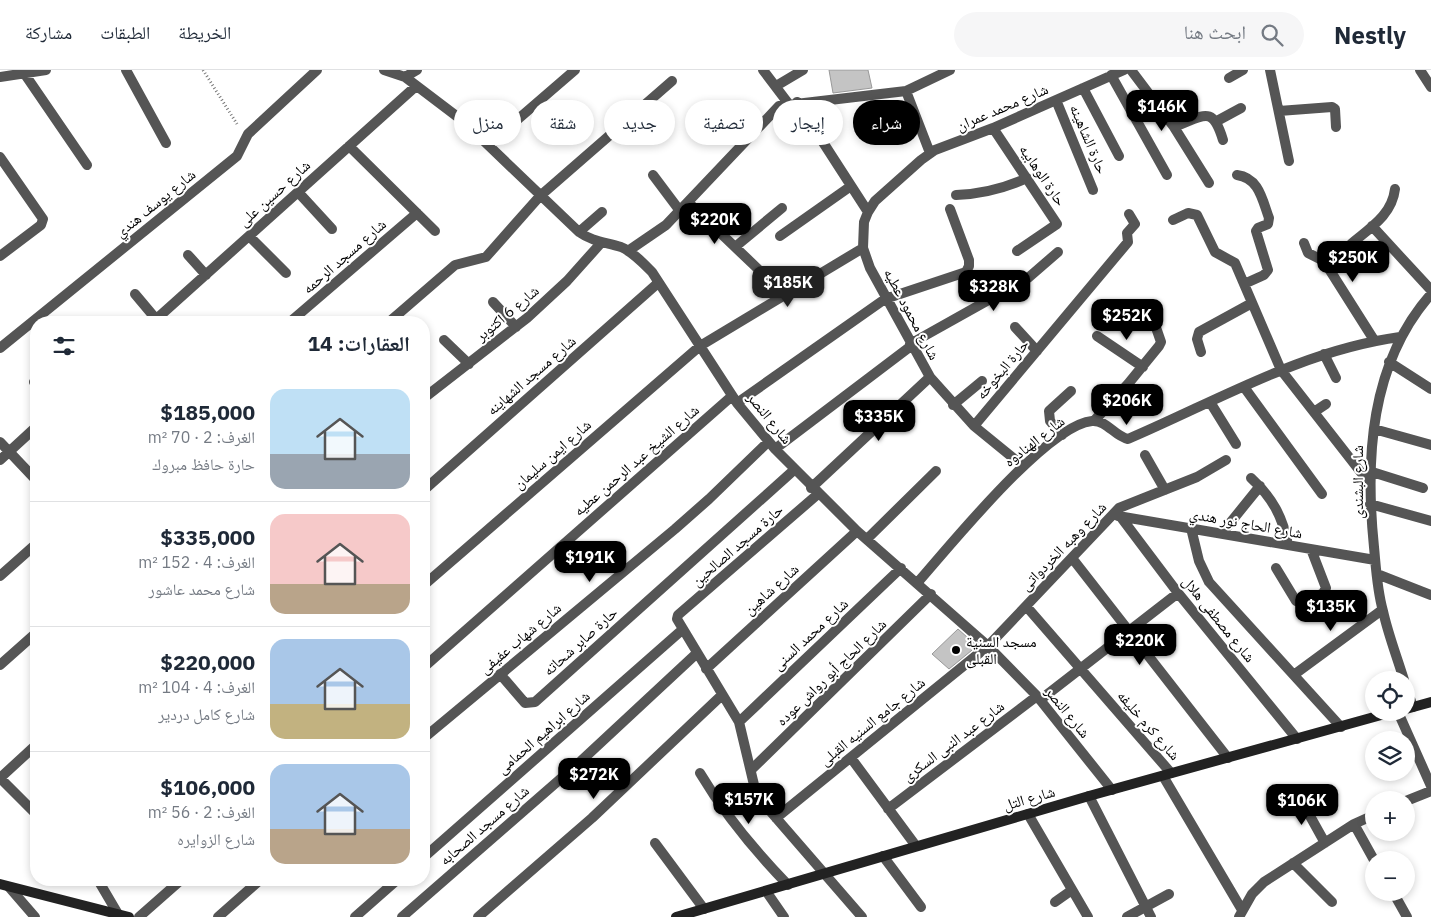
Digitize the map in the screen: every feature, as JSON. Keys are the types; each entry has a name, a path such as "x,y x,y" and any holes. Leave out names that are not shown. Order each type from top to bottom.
{"street":[{"path":"4,74 46,70"},
{"path":"126,70 166,143"},
{"name":"شارع يوسف هندي","path":"40,316 237,156 248,134 317,70"},
{"path":"384,70 397,74 417,70"},
{"path":"521,117 575,70"},
{"path":"763,70 789,100"},
{"path":"776,86 803,70"},
{"path":"820,100 906,91 950,70"},
{"path":"1131,70 1174,126 1209,183"},
{"path":"1229,78 1243,70"},
{"path":"1270,70 1289,161"},
{"path":"1420,70 1431,87"},
{"path":"1119,72 1168,175"},
{"name":"شارع محمد عمران","path":"921,160 930,153 993,128 1119,72"},
{"path":"24,73 87,165"},
{"name":"شارع النصر","path":"397,74 454,114"},
{"path":"396,316 455,265 486,257 540,196 672,81"},
{"name":"شارع حسين على","path":"161,316 415,87"},
{"path":"1083,88 1119,156"},
{"path":"906,91 930,153"},
{"name":"حارة الشاهينه","path":"1056,100 1093,190"},
{"path":"1279,111 1332,106 1335,109 1336,127"},
{"path":"1217,121 1241,108"},
{"path":"628,251 666,225 680,212 773,111"},
{"path":"1174,126 1204,116 1212,117 1217,121 1223,140"},
{"name":"حارة الوهابيه","path":"993,128 1057,224 1017,251"},
{"name":"شارع النصر","path":"488,145 579,232 602,243 628,251 648,268 735,399 772,446 857,531 918,582 988,646 1038,698 1112,790"},
{"path":"822,145 868,212"},
{"path":"349,146 435,231"},
{"path":"0,157 43,219 41,225 1,252"},
{"name":"شارع محمود عطيه","path":"921,160 875,201 864,222 863,248 885,300 930,377 953,405 974,426 1023,466"},
{"path":"654,175 680,212"},
{"path":"1236,175 1247,176 1256,184 1269,218 1268,224 1258,228 1256,231 1268,270 1264,275 1244,284"},
{"path":"956,195 980,194 1005,188 1027,178"},
{"path":"780,236 851,186"},
{"path":"1351,244 1372,226 1393,203 1395,189"},
{"path":"298,192 332,229"},
{"path":"688,203 758,269"},
{"path":"735,246 782,208"},
{"name":"شارع الشيخ عبد الرحمن عطيه","path":"430,662 735,399 885,300 966,272 969,260 950,208"},
{"path":"579,232 602,212"},
{"name":"شارع مسجد الرحمه","path":"297,316 417,213"},
{"path":"1173,220 1188,213 1197,215 1213,248 1219,254 1235,263 1281,370 1370,484"},
{"name":"حارة البخوخه","path":"974,426 1128,242 1127,233 1135,224 1129,214"},
{"path":"1372,226 1431,290"},
{"path":"249,236 286,273"},
{"name":"شارع 6 اكتوبر","path":"430,393 516,327 567,281 602,243"},
{"path":"1304,243 1310,255 1324,261 1374,340"},
{"name":"شارع ايمن سليمان","path":"430,579 700,346 863,248"},
{"name":"شارع شهاب عفيفى","path":"430,733 772,446 910,345 1028,278 1058,252"},
{"path":"188,255 206,275"},
{"name":"شارع مسجد الشهاينه","path":"430,485 658,283"},
{"path":"135,294 150,316"},
{"name":"شارع البشندى","path":"1401,671 1382,610 1375,560 1369,471 1374,428 1389,362 1400,337 1431,294"},
{"path":"493,302 516,327"},
{"path":"1201,352 1197,339 1199,332 1252,303"},
{"path":"1422,305 1431,312"},
{"path":"1151,313 1160,344 1094,421 1104,424 1119,437 1128,439 1281,370 1324,354 1374,340 1400,337"},
{"name":"شارع يوسف هندي","path":"0,348 30,324"},
{"path":"1015,327 1036,351"},
{"path":"1097,336 1142,367"},
{"path":"444,340 469,364"},
{"path":"1324,354 1336,378"},
{"path":"1389,362 1431,389"},
{"name":"حارة مسجد الصالحين","path":"682,630 677,619 678,615 815,491 930,377"},
{"path":"953,405 982,381"},
{"path":"1244,387 1322,494"},
{"path":"1062,436 1050,421 1049,411 1071,392"},
{"path":"1210,402 1236,444"},
{"path":"1314,412 1326,404"},
{"name":"شارع الهنادوه","path":"918,582 1023,466 1079,425 1094,421"},
{"path":"1374,428 1431,445"},
{"path":"0,460 30,433"},
{"path":"0,442 30,474"},
{"path":"1145,455 1165,490"},
{"name":"شارع وهبه الخردواتى","path":"988,646 1072,558 1128,503 1197,477 1226,460"},
{"name":"حارة صابر شحاته","path":"500,674 525,703 535,702 794,470"},
{"path":"867,539 936,471"},
{"path":"1369,471 1423,488"},
{"path":"1251,478 1260,486 1278,511 1288,545"},
{"path":"1222,534 1260,486"},
{"path":"1370,504 1431,521"},
{"name":"شارع الحاج نور هندي","path":"1116,516 1375,560"},
{"name":"شارع مصطفى هلال","path":"1116,516 1297,739"},
{"path":"1191,528 1199,561 1209,582 1295,674 1341,727"},
{"name":"شارع شاهين","path":"706,669 857,531"},
{"path":"0,576 30,549"},
{"path":"1276,568 1296,601 1306,603 1323,593 1326,588 1311,549"},
{"path":"1072,558 1228,758"},
{"name":"شارع محمد السنى","path":"739,722 901,568"},
{"path":"1377,574 1431,595"},
{"name":"شارع عبد النبى السكرى","path":"888,809 1080,669 1178,593"},
{"name":"شارع الحاج أبو رواش عوده","path":"751,770 931,594"},
{"name":"شارع كرم خليفه","path":"1026,606 1167,774 1241,914"},
{"path":"1295,674 1382,610"},
{"path":"682,630 739,722 755,788 776,818 862,917"},
{"name":"شارع ابراهيم الحمامى","path":"430,852 682,630"},
{"path":"0,665 30,638"},
{"name":"شارع جامع السنيه القبلى","path":"776,818 988,646"},
{"name":"شارع مسجد الصحابه","path":"402,917 607,737 696,654"},
{"path":"478,917 592,818 722,696"},
{"path":"1415,706 1431,702"},
{"name":"شارع التل","path":"683,916 1089,796 1365,720"},
{"path":"1402,721 1431,786"},
{"path":"30,750 0,778 30,808"},
{"path":"851,758 916,846"},
{"path":"700,773 739,832 788,885"},
{"path":"1415,797 1431,790"},
{"path":"1089,796 1151,917"},
{"path":"1300,798 1325,843"},
{"path":"1028,814 1088,917"},
{"path":"1241,914 1252,894 1264,882 1354,824 1365,819"},
{"path":"1354,824 1369,851"},
{"path":"655,843 704,910"},
{"path":"883,856 921,907"},
{"path":"1293,864 1332,902"},
{"path":"4,885 129,917"},
{"path":"4,885 35,917"},
{"path":"102,886 118,914"},
{"path":"139,917 174,886"},
{"path":"218,917 253,886"},
{"path":"355,917 390,886"},
{"path":"1055,902 1072,890"},
{"path":"766,891 784,917"},
{"path":"1126,917 1169,894"},
{"path":"1398,901 1407,917"}],"path":[{"path":"204,70 237,124"}],"building":[{"path":"829,70 868,70 872,88 833,93"},
{"name":"مسجد السنية القبلى","path":"958,629 977,646 949,669 932,654"}],"place":[{"name":"مسجد السنية القبلى","path":"956,650"}]}
